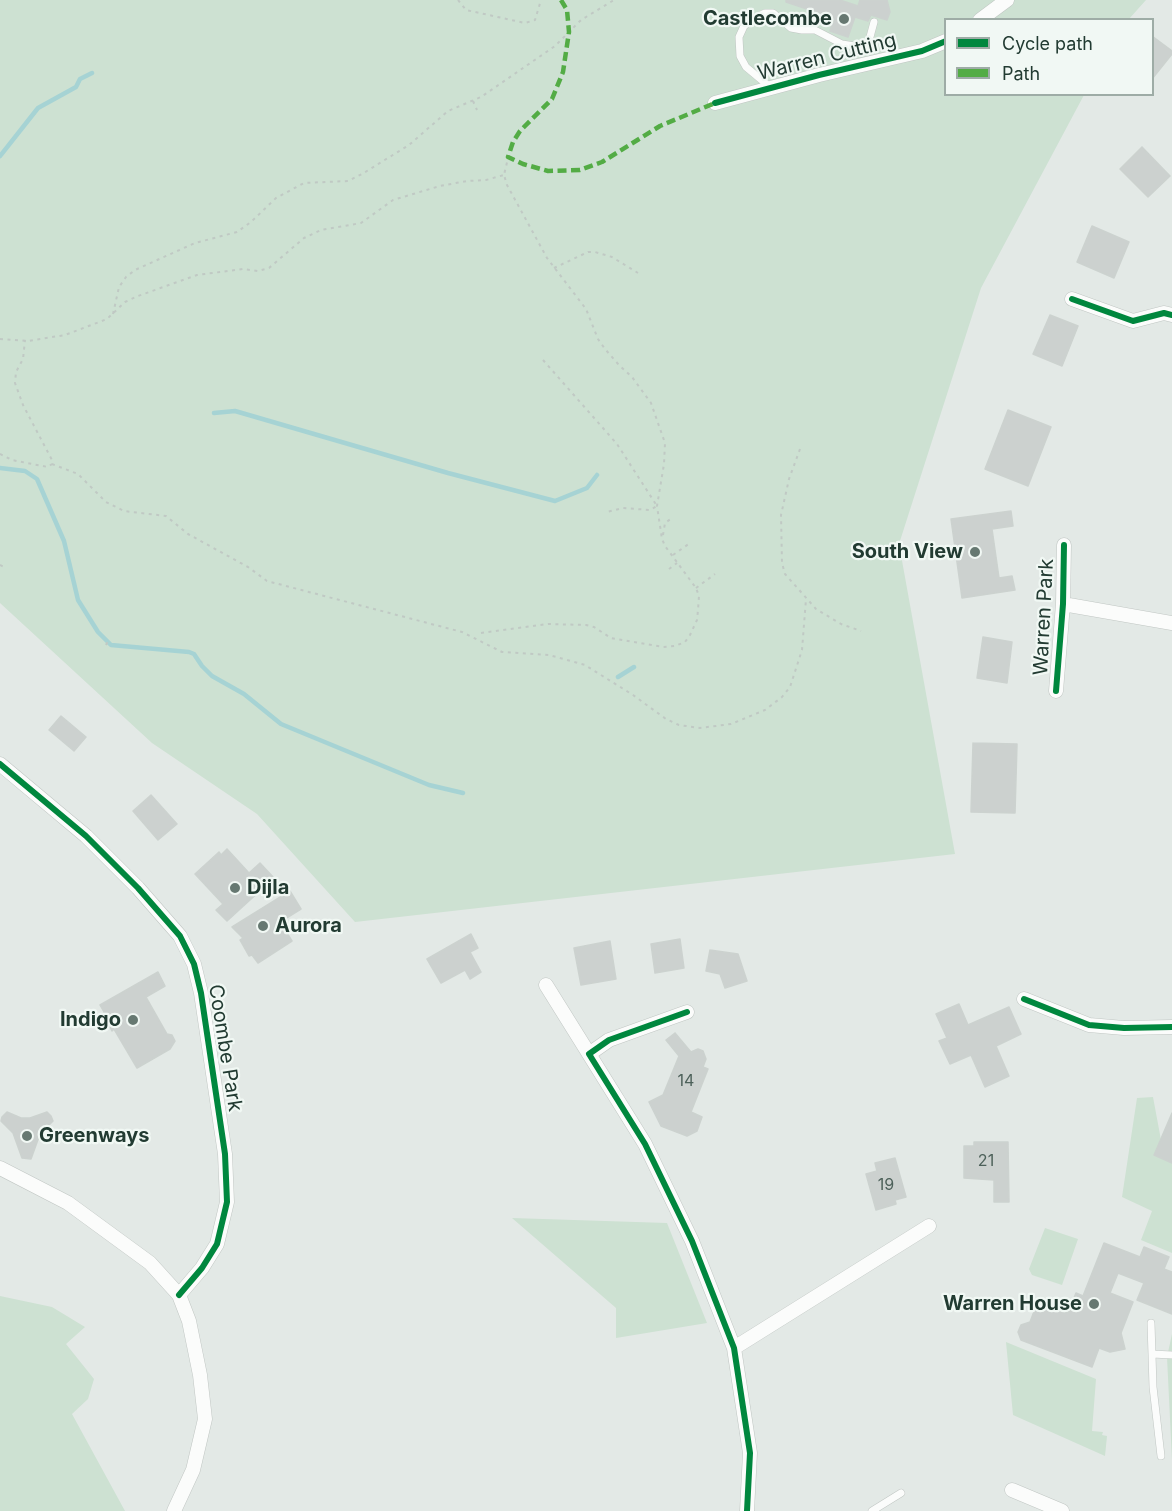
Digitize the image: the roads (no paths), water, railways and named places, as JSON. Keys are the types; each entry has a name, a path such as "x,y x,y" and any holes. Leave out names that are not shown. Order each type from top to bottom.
{"street":[{"path":"983,18 1007,0"},
{"name":"Warren Cutting","path":"715,103 770,87 922,51 944,41"},
{"path":"1072,299 1133,321 1164,313 1172,315"},
{"name":"Warren Park","path":"1056,692 1063,604 1064,545"},
{"name":"Warren Park","path":"1063,604 1172,623"},
{"name":"Coombe Park","path":"0,764 86,836 138,888 180,936 194,964 201,993 225,1154 227,1202 217,1244 179,1295"},
{"path":"546,985 645,1144 692,1241 734,1348 750,1453 747,1511"},
{"path":"1024,999 1089,1025 1124,1028 1172,1027"},
{"path":"589,1054 609,1040 687,1012"},
{"path":"0,1168 77,1210 150,1263 179,1295 189,1321 205,1419 193,1470 177,1510"},
{"path":"734,1348 929,1227"},
{"path":"1012,1490 1062,1511"}],"lane":[{"path":"770,87 746,68 740,56 740,37 744,26 753,18 765,13 773,14 791,28 815,30 842,44 867,48 874,22"},
{"path":"1151,1323 1153,1387 1161,1456"},
{"path":"1152,1354 1172,1355"},
{"path":"872,1511 900,1493"}],"waterway":[{"path":"0,156 38,108 76,87 80,79 92,73"},
{"path":"214,413 235,411 448,473 555,501 587,488 597,475"},
{"path":"0,468 25,471 37,479 64,541 78,600 98,632 111,645 194,654 212,676 244,694 281,724 429,785 463,793"},
{"path":"618,677 634,667"}],"place":[{"name":"Castlecombe","path":"844,19"},
{"name":"South View","path":"975,552"},
{"name":"Dijla","path":"235,888"},
{"name":"Aurora","path":"263,926"},
{"name":"Indigo","path":"133,1020"},
{"name":"Greenways","path":"27,1136"},
{"name":"Warren House","path":"1094,1304"}]}
